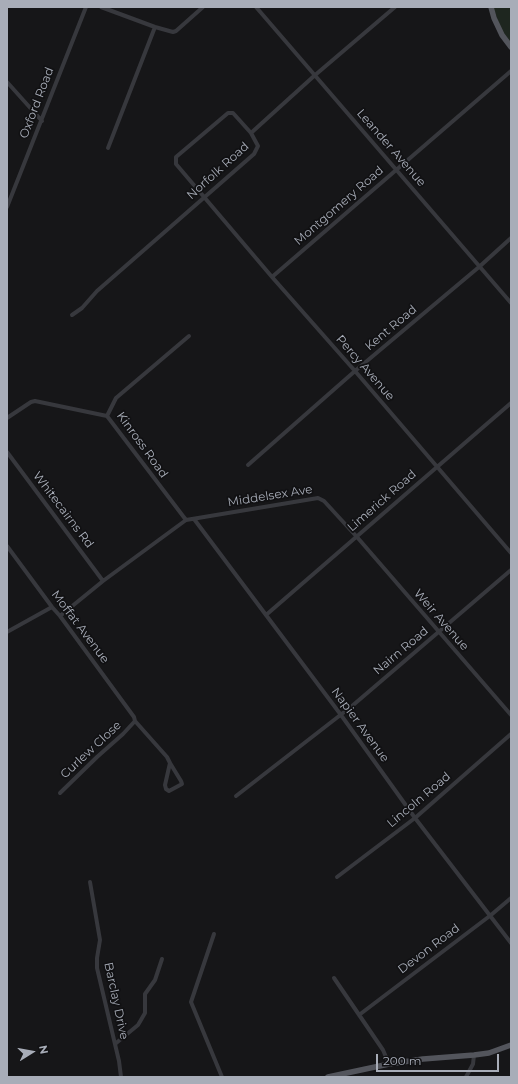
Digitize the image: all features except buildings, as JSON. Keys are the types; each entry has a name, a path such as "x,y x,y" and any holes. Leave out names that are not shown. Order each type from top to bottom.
{"main road":[{"path":"491,7 494,18 502,35 511,47"},
{"path":"328,1077 390,1064 498,1051 511,1045"}],"street":[{"name":"Oxford Road","path":"7,207 86,7"},
{"path":"101,7 170,31 176,31 203,7"},
{"name":"Leander Avenue","path":"256,7 511,304"},
{"name":"Norfolk Road","path":"72,315 82,308 97,291 254,154 258,146 251,133 314,76 395,7"},
{"path":"108,148 155,27"},
{"name":"Montgomery Road","path":"272,277 511,71"},
{"path":"7,82 42,121"},
{"name":"Percy Avenue","path":"251,133 233,113 228,113 176,157 176,164 203,198 511,552"},
{"name":"Kent Road","path":"248,465 355,371 479,267 511,238"},
{"name":"Kinross Road","path":"186,520 107,416 116,398 189,336"},
{"path":"7,418 31,402 35,401 107,416"},
{"name":"Limerick Road","path":"266,615 511,403"},
{"name":"Whitecairns Rd","path":"7,452 103,581"},
{"name":"Middelsex Ave","path":"194,519 318,498 324,501 357,537"},
{"path":"60,616 103,581 186,520 194,519"},
{"name":"Napier Avenue","path":"194,519 341,715 415,818 511,943"},
{"name":"Weir Avenue","path":"357,537 511,716"},
{"name":"Moffat Avenue","path":"7,546 134,717 135,721 170,763 182,784 169,791 166,789 165,785 170,763"},
{"name":"Nairn Road","path":"236,796 341,715 511,570"},
{"path":"7,632 52,607"},
{"name":"Curlew Close","path":"60,793 135,721"},
{"name":"Lincoln Road","path":"337,877 415,818 511,734"},
{"name":"Barclay Drive","path":"90,882 100,940 97,968 119,1061 121,1077"},
{"name":"Devon Road","path":"359,1015 511,898"},
{"path":"214,934 191,1002 222,1077"},
{"path":"115,1044 138,1025 145,1013 145,994 155,980 162,959"},
{"path":"334,978 383,1050 390,1064"},
{"path":"466,1077 473,1064 474,1055"}],"shaded area":[{"path":"493,7 511,7 511,45 503,34"}]}
